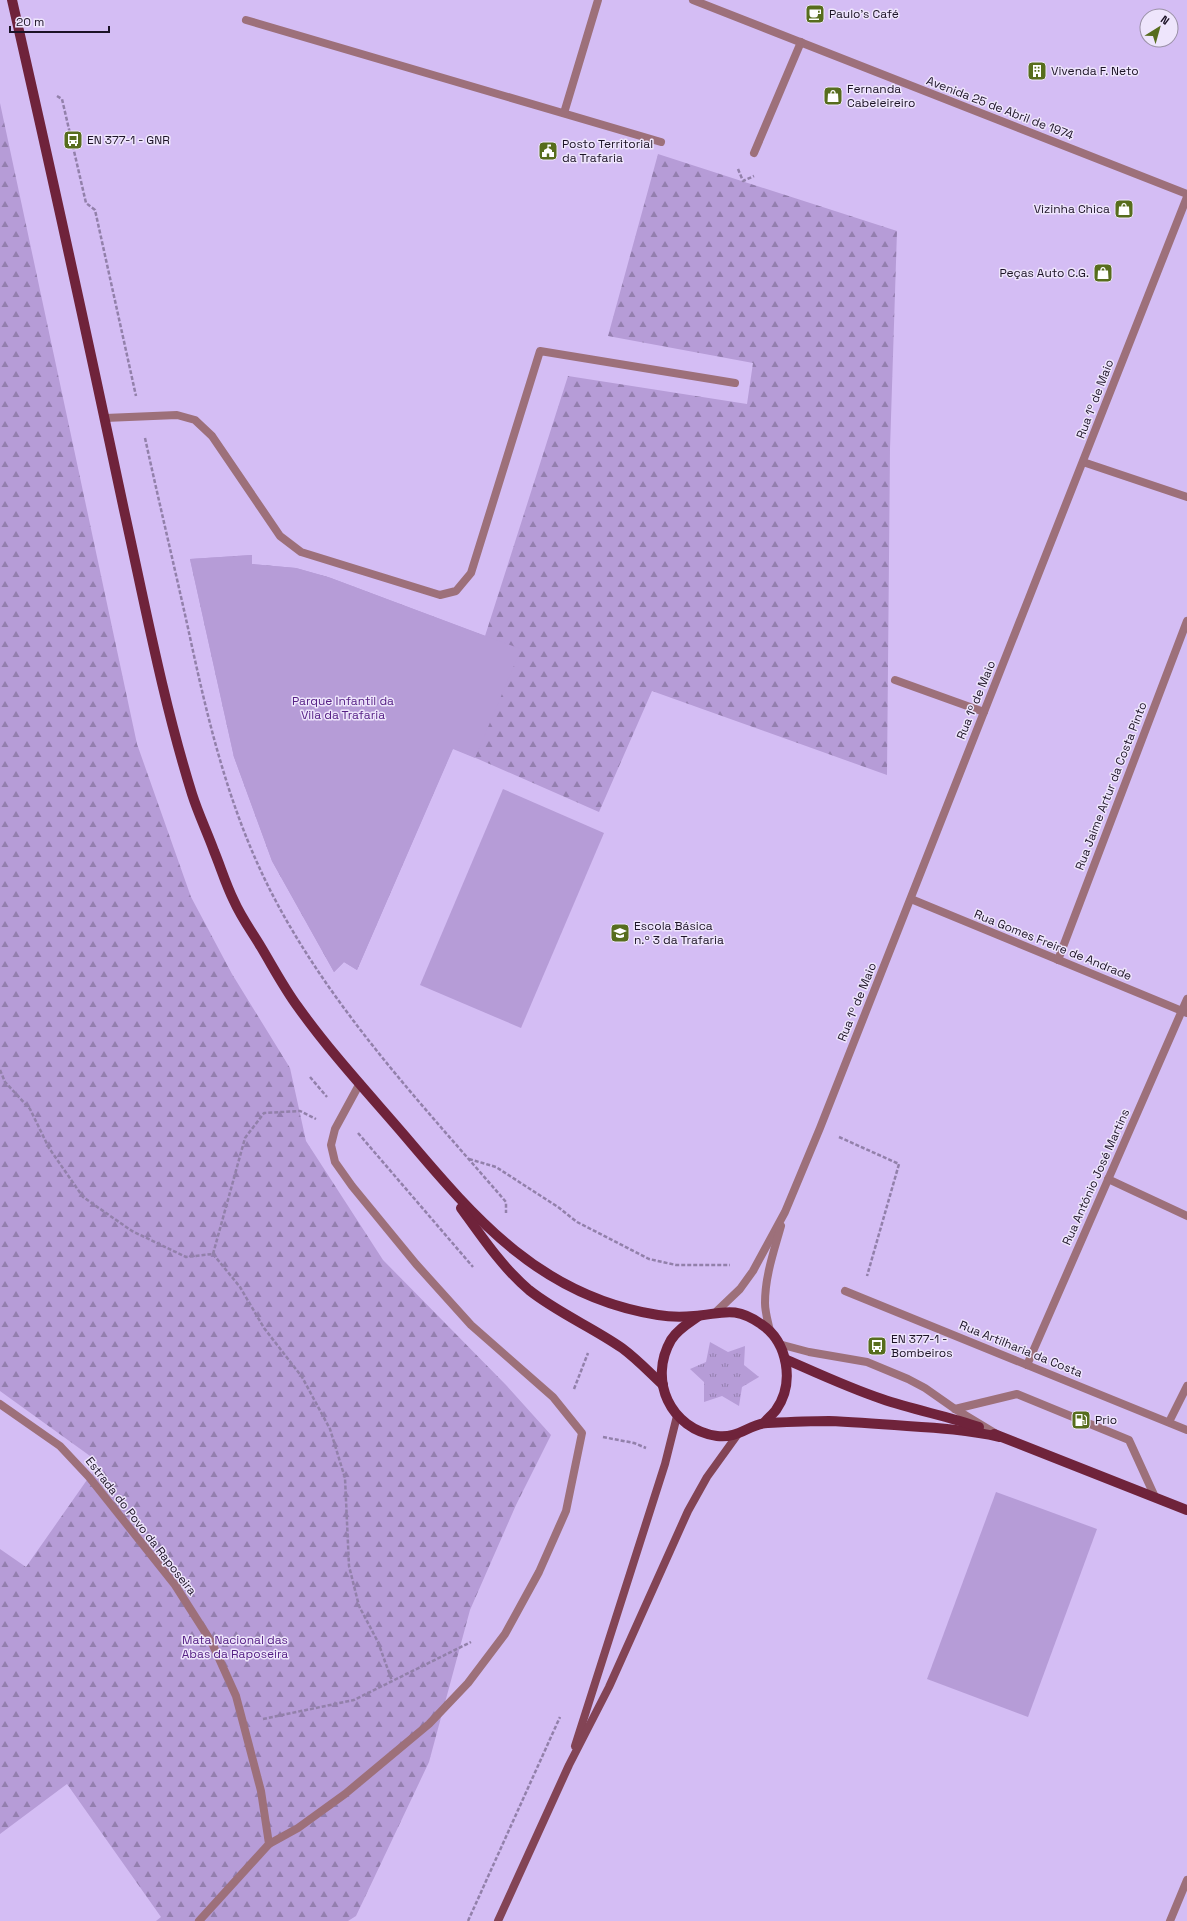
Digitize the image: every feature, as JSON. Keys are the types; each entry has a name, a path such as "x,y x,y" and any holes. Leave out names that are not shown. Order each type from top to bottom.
{"main road":[{"path":"12,0 46,147 164,694 193,798 234,902 296,1006 437,1174 490,1232 516,1254 565,1285 584,1294 637,1311 674,1317 698,1316 717,1311 737,1312 758,1321 770,1330 786,1359 787,1379 783,1398 775,1412 764,1423 732,1436 717,1436 700,1432 677,1416 662,1385 661,1370 665,1352 672,1338 684,1326 698,1316"},
{"path":"437,1174 490,1249 512,1274 545,1301 623,1349 662,1385"},
{"path":"786,1359 871,1395 954,1419 1187,1510"},
{"path":"569,1765 602,1656 665,1464 677,1416"},
{"path":"764,1423 850,1422 968,1430 1000,1437"},
{"path":"498,1921 569,1765 609,1687 688,1511 707,1477 738,1434"}],"street":[{"path":"564,113 598,0"},
{"name":"Avenida 25 de Abril de 1974","path":"693,0 1187,194"},
{"path":"246,20 662,142"},
{"path":"754,153 801,42"},
{"name":"Rua 1º de Maio","path":"717,1311 740,1289 753,1271 785,1212 911,899 1187,197"},
{"path":"104,418 177,415 195,420 212,436 280,536 301,552 440,595 456,591 471,573 540,351 735,383"},
{"path":"1083,462 1187,497"},
{"name":"Rua Jaime Artur da Costa Pinto","path":"1058,960 1187,621"},
{"path":"895,680 984,712"},
{"name":"Rua Gomes Freire de Andrade","path":"911,899 1184,1012"},
{"name":"Rua António José Martins","path":"1027,1364 1108,1179 1184,1012 1187,998"},
{"path":"199,1921 269,1844 298,1828 346,1794 429,1724 468,1683 505,1634 539,1572 566,1511 582,1433 553,1396 472,1325 416,1264 352,1186 335,1162 331,1145 336,1129 360,1083"},
{"path":"1108,1179 1187,1216"},
{"name":"Rua 1º de Maio","path":"770,1330 765,1304 768,1277 785,1212"},
{"name":"Rua Artilharia da Costa","path":"845,1291 1187,1430"},
{"path":"779,1344 817,1354 867,1362 908,1379 925,1388 1000,1437"},
{"path":"1169,1422 1187,1386"},
{"path":"955,1409 1017,1394 1129,1440 1155,1497"},
{"name":"Estrada do Povo da Raposeira","path":"0,1404 60,1446 89,1477 175,1585 212,1643 236,1696 261,1791 269,1844"},
{"path":"1170,1921 1187,1880"}],"path":[{"path":"56,95 62,99 86,203 95,210 209,723 227,786 250,847 279,906 330,990 359,1030 506,1202 506,1215"},
{"path":"0,1070 5,1082 30,1109 49,1148 83,1197 132,1231 186,1257 213,1254"},
{"path":"213,1254 246,1138 264,1114 300,1111 336,1129"},
{"path":"820,1128 899,1164 861,1297"},
{"path":"469,1159 496,1167 558,1207 577,1222 649,1259 676,1265 730,1265"},
{"path":"213,1254 240,1287 264,1328 302,1377 330,1429 344,1478 349,1566 358,1606 378,1642 392,1681"},
{"path":"565,1411 589,1352"},
{"path":"243,1722 301,1712 354,1700 478,1638"},
{"path":"468,1921 562,1713"}],"green space":[{"name":"Mata Nacional das Abas da Raposeira","path":"0,103 137,744 191,897 232,974 290,1068 306,1141 383,1260 506,1385 551,1435 516,1505 470,1610 429,1762 356,1916 348,1921 156,1921 161,1917 67,1784 0,1834 0,1549 26,1567 89,1477 91,1478 97,1461 0,1391"},
{"path":"658,154 897,231 890,449 887,775 652,691 599,812 453,748 357,970 344,962 334,972 272,861 234,757 190,559 252,555 252,564 296,568 331,578 485,636 568,376 747,404 753,363 608,336"},
{"name":"Parque Infantil da Vila da Trafaria","path":"252,555 252,564 296,568 328,577 521,649 475,758 453,749 357,970 344,962 334,972 272,861 234,757 190,559"},
{"path":"503,789 604,833 521,1028 420,985"},
{"path":"710,1342 728,1352 745,1346 744,1365 759,1377 742,1387 739,1406 722,1396 704,1402 704,1382 690,1369 706,1362"},
{"path":"996,1492 1097,1529 1028,1717 927,1679"}],"place":[{"name":"Paulo's Café","path":"815,14"},
{"name":"Vivenda F. Neto","path":"1037,71"},
{"name":"Fernanda Cabeleireiro","path":"833,96"},
{"name":"EN 377-1 - GNR","path":"73,140"},
{"name":"Posto Territorial da Trafaria","path":"548,151"},
{"name":"Vizinha Chica","path":"1124,209"},
{"name":"Peças Auto C.G.","path":"1103,273"},
{"name":"Escola Básica n.º 3 da Trafaria","path":"620,933"},
{"name":"EN 377-1 - Bombeiros","path":"877,1346"},
{"name":"Prio","path":"1081,1420"}]}
